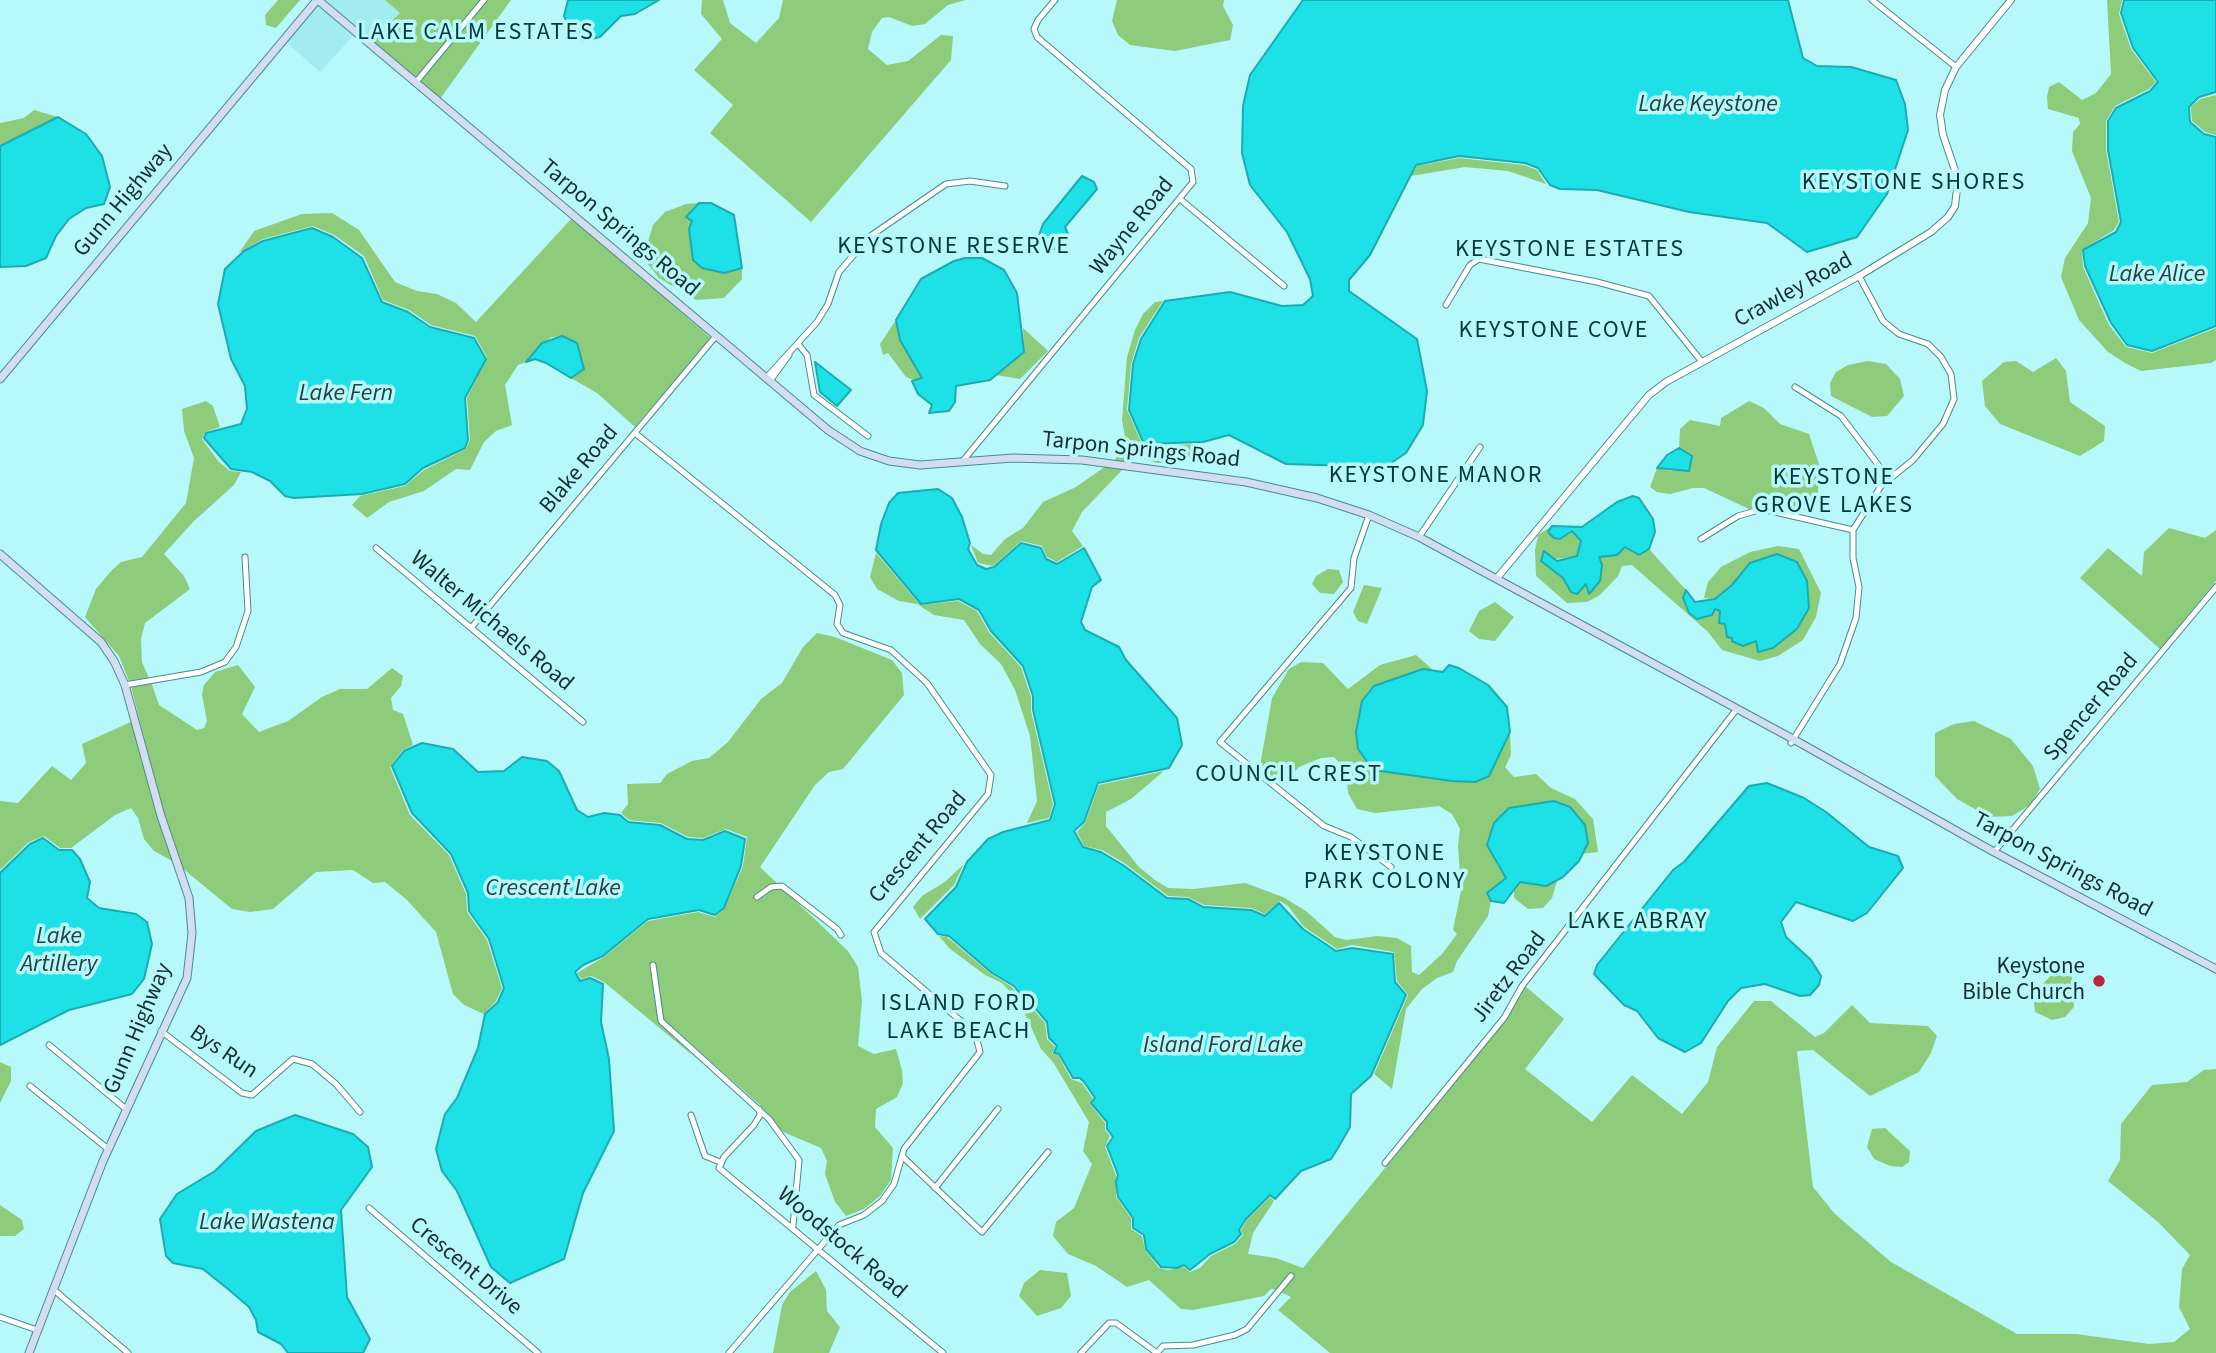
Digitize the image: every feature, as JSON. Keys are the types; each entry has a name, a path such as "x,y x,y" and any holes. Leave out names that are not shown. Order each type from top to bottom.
{"main road":[{"name":"Gunn Highway","path":"277,46 312,0"},
{"name":"Gunn Highway","path":"0,379 318,0"},
{"name":"Tarpon Springs Road","path":"318,0 842,441 869,455 906,464 1035,458 1121,465 1247,482 1317,498 1370,515 1419,537 1496,578 1994,852 2216,969"},
{"name":"Gunn Highway","path":"0,554 101,642 114,661 125,685 161,816 189,898 192,933 187,978 108,1149 29,1353"}],"street":[{"path":"415,82 484,0"},
{"name":"Wayne Road","path":"962,462 1192,182 1191,169 1037,37 1034,29 1038,20 1055,0"},
{"path":"1872,0 1956,67"},
{"name":"Crawley Road","path":"1496,578 1649,395 1931,232 1955,206 1958,171 1942,135 1940,116 1945,90 1956,67 2011,0"},
{"path":"768,379 825,309 843,266 869,237 905,216 922,198 946,184 970,181 1005,186"},
{"path":"1180,199 1284,286"},
{"path":"1446,305 1470,265 1479,259 1597,282 1649,296 1702,362"},
{"path":"1792,741 1840,664 1856,618 1859,587 1853,558 1853,530 1870,500 1889,479 1913,460 1943,424 1954,399 1955,387 1946,365 1928,344 1899,334 1883,321 1859,276"},
{"name":"Blake Road","path":"471,628 716,336"},
{"path":"798,344 807,355 814,395 849,425 868,436"},
{"path":"1795,387 1842,416 1889,479"},
{"name":"Crescent Road","path":"635,433 835,596 840,605 837,624 843,633 891,650 927,683 991,775 988,794 874,932 881,953 891,965 975,1034 981,1045 977,1059 902,1156 894,1184 882,1201 864,1215 839,1225 729,1353"},
{"path":"1419,537 1480,447"},
{"path":"1701,539 1738,516 1762,509 1853,530"},
{"path":"1370,515 1354,558 1351,588 1220,742 1324,826 1351,837 1391,867"},
{"name":"Walter Michaels Road","path":"376,548 583,722"},
{"path":"125,685 201,672 225,662 236,647 248,611 245,557"},
{"name":"Spencer Road","path":"1994,852 2216,587"},
{"name":"Jiretz Road","path":"1385,1163 1504,1018 1524,983 1736,710"},
{"path":"757,897 771,887 782,886 837,929 841,936"},
{"path":"653,965 661,1021 759,1109 799,1160 793,1226"},
{"name":"Bys Run","path":"161,1031 242,1093 252,1095 293,1059 312,1064 336,1084 360,1112"},
{"path":"49,1045 127,1110"},
{"path":"30,1086 108,1149"},
{"path":"720,1162 754,1125 760,1115 759,1109"},
{"path":"935,1188 998,1109"},
{"name":"Woodstock Road","path":"691,1115 705,1156 720,1162 719,1168 819,1247 943,1353"},
{"path":"902,1156 982,1232 1048,1152"},
{"name":"Crescent Drive","path":"369,1209 538,1353"},
{"path":"1081,1353 1109,1323 1116,1323 1157,1353 1163,1346 1193,1345 1235,1335 1247,1329 1291,1276"},
{"path":"52,1288 128,1353"},
{"path":"0,1317 37,1330"}],"shaded area":[{"path":"322,0 385,0 400,13 371,42"},
{"path":"318,3 354,35 320,72 285,41"}],"green space":[{"path":"278,0 300,0 276,28 266,25 265,15"},
{"path":"385,0 481,0 415,79 371,42 400,13"},
{"path":"487,0 511,0 440,99 419,82"},
{"path":"702,0 723,0 730,23 756,43 779,18 783,0 966,0 948,5 925,24 912,26 889,17 882,18 872,32 868,49 887,65 908,61 941,35 953,36 951,60 811,222 710,133 733,105 694,70 722,39 701,14"},
{"path":"1117,0 1224,0 1223,6 1233,25 1230,40 1175,51 1130,45 1118,35 1112,21"},
{"path":"2107,0 2122,0 2119,14 2131,49 2156,82 2149,89 2115,106 2106,121 2106,150 2119,222 2114,230 2082,250 2083,267 2109,325 2126,347 2152,353 2216,328 2216,360 2211,363 2141,371 2125,363 2108,352 2079,320 2061,277 2065,258 2088,223 2091,198 2072,151 2073,132 2080,124 2079,118 2048,109 2047,97 2049,87 2059,82 2082,100 2096,93 2111,74"},
{"path":"2216,95 2216,135 2205,132 2192,121 2191,107 2200,99"},
{"path":"34,110 58,117 0,146 0,123 24,118"},
{"path":"1459,158 1524,165 1537,170 1546,184 1508,171 1465,167 1411,176 1417,166"},
{"path":"699,203 686,217 692,221 689,229 693,260 724,273 742,268 742,279 724,298 696,300 659,278 646,262 646,248 653,225 665,212 686,204"},
{"path":"332,213 359,230 395,282 417,291 437,294 456,303 476,322 572,218 711,338 635,427 597,393 571,378 584,369 562,336 552,337 542,343 526,362 518,365 505,385 512,425 496,431 484,442 470,470 456,469 424,491 389,502 367,518 352,505 360,496 405,486 424,470 466,449 470,440 467,398 487,357 475,336 431,325 409,310 383,300 364,256 334,235 313,226 263,239 239,253 254,231 302,214"},
{"path":"1163,301 1139,338 1131,364 1127,410 1143,446 1201,444 1191,457 1174,463 1157,463 1134,456 1127,463 1114,462 1125,437 1122,420 1127,357 1135,330 1143,314 1155,302"},
{"path":"896,320 900,340 922,379 916,381 906,377 888,353 883,355 880,344"},
{"path":"1023,328 1048,351 1020,379 996,375 1024,352"},
{"path":"2056,358 2066,371 2070,402 2105,426 2104,441 2080,456 2000,424 1985,406 1982,381 2004,362 2016,361 2033,372"},
{"path":"1868,361 1886,364 1900,379 1904,396 1887,416 1872,417 1831,396 1830,383 1836,372 1848,365"},
{"path":"206,401 213,406 220,427 205,432 202,439 219,462 230,471 241,472 234,485 193,522 164,554 184,576 190,589 145,623 141,639 142,662 149,678 129,681 119,656 85,617 96,589 111,571 121,562 142,557 186,503 194,458 184,431 182,409"},
{"path":"1749,401 1764,408 1780,424 1809,434 1819,464 1818,494 1811,509 1788,512 1763,507 1749,509 1704,488 1670,494 1657,492 1650,487 1657,468 1672,471 1692,456 1679,448 1680,429 1690,420 1720,426 1721,418"},
{"path":"1106,466 1124,468 1082,512 1072,531 1083,546 1057,562 1047,557 1042,546 1021,541 993,566 978,563 971,545 983,554 991,555 1005,539 1023,528 1043,502 1076,487"},
{"path":"1552,526 1549,532 1568,535 1572,531 1581,541 1577,556 1541,561 1564,578 1566,584 1581,591 1586,584 1588,593 1600,581 1602,565 1599,557 1626,547 1640,554 1649,549 1686,590 1683,598 1697,619 1708,617 1715,609 1720,611 1732,638 1747,643 1756,640 1758,651 1773,648 1750,563 1732,585 1715,599 1704,598 1708,582 1721,567 1750,552 1778,546 1799,549 1821,593 1816,617 1803,640 1778,656 1760,661 1722,650 1708,632 1632,565 1622,566 1618,576 1600,595 1587,602 1567,603 1536,576 1535,550 1538,535"},
{"path":"2169,528 2205,538 2216,530 2216,581 2160,649 2080,578 2108,548 2142,576 2144,552"},
{"path":"876,553 920,605 958,601 977,611 989,632 1021,667 1031,697 1031,711 1053,804 1049,818 1027,823 1037,801 1030,736 1015,690 1001,664 980,644 964,620 934,615 917,604 899,601 877,589 870,577"},
{"path":"1328,569 1339,570 1343,582 1334,594 1320,593 1312,584 1316,576"},
{"path":"1364,585 1382,588 1367,624 1358,621 1353,612"},
{"path":"1495,602 1514,617 1495,641 1479,639 1469,631 1479,611"},
{"path":"817,633 835,637 892,660 902,673 904,695 843,769 829,772 815,785 760,867 848,951 858,967 862,1001 858,1046 874,1054 896,1049 902,1070 903,1083 897,1097 876,1109 875,1127 893,1148 891,1180 880,1196 864,1209 846,1216 835,1202 825,1174 827,1161 821,1148 781,1131 761,1106 663,1019 655,962 650,964 658,1021 697,1059 604,982 591,976 581,979 577,973 604,957 648,921 698,912 715,917 725,908 743,866 747,837 726,829 703,838 688,837 661,823 629,820 621,813 628,804 627,784 660,783 667,774 692,761 709,758 728,742 761,699 782,683 803,647"},
{"path":"1416,655 1433,670 1423,669 1375,686 1362,701 1356,732 1358,749 1373,770 1452,781 1489,776 1510,732 1511,755 1505,767 1514,777 1536,774 1551,788 1575,799 1593,819 1598,852 1581,854 1588,843 1554,801 1509,808 1494,823 1497,865 1506,878 1487,893 1491,901 1488,916 1457,961 1453,972 1437,978 1422,989 1406,1009 1392,1089 1374,1074 1408,995 1397,981 1394,952 1352,945 1337,949 1304,927 1288,906 1280,901 1265,914 1251,908 1204,905 1188,897 1168,896 1124,863 1102,850 1084,846 1077,832 1085,823 1099,785 1164,771 1131,799 1106,812 1106,826 1139,867 1155,880 1168,888 1194,889 1245,883 1283,897 1306,911 1335,937 1346,940 1378,936 1397,938 1411,946 1412,972 1419,975 1442,954 1457,934 1453,930 1461,891 1458,846 1460,829 1452,814 1439,806 1375,813 1357,809 1348,793 1346,770 1334,757 1321,758 1299,767 1284,783 1271,780 1260,766 1272,698 1289,669 1301,662 1323,663 1348,689 1380,665"},
{"path":"238,665 255,687 242,714 259,732 288,721 322,697 340,689 367,689 392,668 403,676 401,686 391,698 393,710 403,714 413,745 403,750 390,767 410,815 449,855 466,894 467,912 487,940 502,988 496,1001 484,1014 464,1005 453,994 436,932 406,899 385,882 373,883 353,870 316,872 273,909 250,912 232,909 182,868 163,815 131,686 151,682 159,705 197,730 204,728 207,721 202,695 204,685 215,672"},
{"path":"133,721 174,862 154,851 144,839 138,818 131,808 115,815 71,848 60,848 44,836 29,842 0,870 0,801 18,803 52,766 71,780 86,763 82,744"},
{"path":"1974,721 2011,739 2033,766 2040,789 2030,805 2012,816 1989,817 1957,799 1935,776 1935,733 1954,724"},
{"path":"964,864 954,885 920,919 913,907 922,896 946,881"},
{"path":"1557,881 1552,898 1543,908 1528,909 1514,898 1514,891 1520,882 1546,886"},
{"path":"939,936 947,937 991,974 1012,987 1020,997 1030,997 1033,1009 1045,1023 1047,1039 1055,1047 1052,1054 1058,1055 1071,1079 1082,1083 1093,1099 1090,1104 1105,1123 1105,1130 1110,1136 1105,1147 1116,1176 1116,1197 1131,1218 1131,1229 1142,1236 1145,1250 1159,1268 1168,1270 1184,1267 1190,1272 1200,1268 1211,1256 1235,1244 1243,1235 1241,1230 1247,1220 1270,1197 1274,1201 1253,1233 1248,1254 1276,1258 1303,1268 1449,1090 1525,986 1564,1019 1525,1069 1592,1122 1632,1075 1682,1114 1708,1082 1717,1047 1754,1001 1771,1001 1815,1037 1824,1033 1852,1005 1870,1023 1928,1026 1937,1036 1931,1053 1919,1072 1870,1096 1813,1050 1797,1051 1813,1187 1835,1214 1891,1262 2017,1334 2076,1334 2149,1344 2174,1342 2190,1329 2179,1307 2182,1269 2190,1255 2158,1222 2108,1181 2120,1160 2121,1124 2152,1085 2187,1082 2204,1070 2216,1069 2216,1353 1330,1353 1278,1310 1291,1297 1281,1292 1294,1276 1291,1273 1276,1290 1271,1289 1264,1296 1193,1310 1181,1309 1149,1280 1127,1287 1096,1266 1068,1254 1053,1236 1056,1222 1074,1208 1092,1164 1083,1151 1089,1122 1053,1062 1041,1049 1020,1003 1002,983 985,975 949,948"},
{"path":"2058,969 2072,977 2074,1007 2065,1017 2052,1020 2035,1012 2033,993"},
{"path":"0,1062 11,1067 11,1081 0,1103"},
{"path":"1885,1128 1910,1151 1909,1162 1902,1167 1890,1166 1874,1159 1867,1147 1872,1129"},
{"path":"0,1205 22,1220 24,1229 15,1236 0,1236"},
{"path":"1040,1270 1067,1273 1071,1296 1061,1308 1037,1316 1019,1296 1024,1283"},
{"path":"816,1271 826,1290 827,1311 840,1327 829,1353 773,1353 782,1305 790,1292"}],"water":[{"path":"568,0 659,0 635,14 621,16 600,37 583,41 572,34 564,16"},
{"name":"Lake Keystone","path":"1303,0 1788,0 1803,58 1817,66 1851,67 1896,80 1905,104 1908,130 1887,194 1857,237 1807,252 1767,223 1689,212 1597,190 1560,189 1550,185 1538,168 1525,163 1459,156 1416,165 1370,255 1349,280 1349,291 1417,339 1427,391 1423,425 1406,453 1385,467 1286,464 1229,435 1203,442 1144,444 1129,410 1133,364 1141,339 1165,301 1230,292 1282,306 1303,305 1313,296 1310,279 1287,232 1250,185 1242,153 1243,106 1250,75"},
{"name":"Lake Alice","path":"2124,0 2216,0 2216,92 2199,97 2189,107 2190,122 2204,134 2216,137 2216,326 2152,351 2127,345 2111,323 2085,266 2083,250 2116,232 2121,222 2108,150 2108,121 2116,108 2150,91 2158,82 2133,48 2121,13"},
{"path":"58,117 86,134 102,156 110,187 104,204 86,208 69,219 56,236 46,258 26,266 0,267 0,146"},
{"path":"1082,176 1094,182 1097,189 1065,227 1068,234 1055,249 1043,247 1038,238 1043,224"},
{"path":"699,203 711,203 734,215 742,268 724,273 702,268 693,260 689,229 692,221 686,217"},
{"name":"Lake Fern","path":"312,228 333,237 362,258 382,302 408,312 430,327 474,338 486,359 465,398 468,440 465,448 423,468 405,484 362,494 294,498 285,496 270,481 252,472 231,469 204,438 206,433 241,424 247,409 245,386 231,359 218,304 225,269 244,251 263,241"},
{"path":"965,258 982,258 1004,270 1017,293 1024,352 990,380 956,386 955,402 949,411 929,413 932,405 918,394 912,381 922,378 900,340 896,320 921,279"},
{"path":"562,336 577,343 584,369 571,378 535,359 526,362 542,343"},
{"path":"815,362 851,390 837,406 820,392"},
{"path":"1679,448 1692,456 1689,471 1657,468 1667,455"},
{"name":"Island Ford Lake","path":"938,489 952,498 962,517 970,543 968,549 977,565 986,569 994,567 1021,543 1041,548 1046,559 1057,564 1084,548 1101,580 1092,587 1081,622 1085,630 1119,647 1126,660 1177,718 1182,745 1169,768 1098,783 1084,822 1074,831 1083,847 1101,852 1123,865 1167,898 1188,899 1203,907 1251,910 1265,916 1279,903 1303,929 1336,951 1352,948 1393,954 1395,982 1406,995 1371,1076 1351,1094 1350,1127 1331,1159 1301,1171 1275,1199 1270,1195 1246,1219 1239,1230 1241,1234 1234,1242 1210,1254 1190,1270 1184,1265 1177,1268 1161,1267 1146,1249 1144,1235 1133,1228 1133,1218 1118,1197 1118,1175 1107,1146 1113,1137 1107,1129 1107,1122 1091,1103 1095,1098 1084,1082 1080,1078 1073,1078 1059,1054 1054,1053 1057,1046 1049,1038 1047,1022 1035,1008 1029,992 1021,995 1014,986 992,973 949,936 938,934 925,919 956,887 967,862 988,839 1003,832 1050,820 1055,804 1033,710 1033,696 1023,666 991,631 979,610 959,599 921,604 876,550 881,524 889,503 898,493"},
{"path":"1633,496 1639,498 1653,519 1655,532 1649,549 1639,555 1625,547 1617,555 1599,557 1602,565 1600,581 1589,594 1586,584 1577,594 1571,592 1563,578 1541,561 1544,551 1557,561 1577,556 1581,541 1572,531 1560,539 1554,538 1548,532 1552,526 1582,527 1617,502"},
{"path":"1777,554 1797,562 1807,581 1809,608 1797,629 1773,648 1758,652 1756,641 1743,646 1732,641 1732,638 1727,637 1725,624 1719,623 1720,611 1715,609 1712,615 1697,619 1689,613 1683,598 1686,590 1695,602 1715,599 1732,585 1750,563"},
{"path":"1449,665 1488,685 1507,707 1510,732 1489,776 1475,782 1452,781 1373,770 1358,749 1356,732 1362,701 1374,686 1423,669 1443,672"},
{"name":"Crescent Lake","path":"422,743 453,749 478,772 504,771 522,757 547,761 559,771 577,810 588,817 604,813 620,815 628,822 660,825 687,839 703,840 725,831 745,839 741,866 724,908 715,915 699,910 648,919 603,956 583,965 575,972 580,981 590,978 603,984 601,1022 609,1059 614,1131 583,1193 564,1259 510,1283 491,1267 457,1191 442,1171 436,1149 445,1114 457,1098 478,1048 485,1014 498,1002 504,988 489,939 469,911 468,893 451,854 412,813 392,766 404,751"},
{"path":"1767,783 1804,798 1869,847 1898,856 1903,868 1867,913 1853,921 1796,902 1781,922 1786,937 1811,960 1821,976 1819,985 1810,995 1800,996 1765,984 1741,988 1728,1001 1701,1043 1685,1052 1658,1038 1637,1011 1624,1005 1594,974 1597,965 1673,870 1684,862 1749,786"},
{"path":"1554,801 1570,807 1585,825 1588,843 1579,861 1563,877 1546,886 1520,882 1504,903 1491,901 1487,893 1506,878 1487,845 1494,823 1509,808"},
{"name":"Lake Artillery","path":"43,838 59,850 72,850 80,859 90,882 87,898 99,908 136,914 147,922 152,944 144,979 132,994 69,1010 0,1045 0,873 30,844"},
{"name":"Lake Wastena","path":"295,1115 353,1134 368,1147 372,1167 341,1210 347,1297 370,1339 363,1353 288,1353 281,1344 258,1332 256,1320 249,1307 203,1269 173,1263 166,1256 160,1219 177,1194 215,1171 256,1131"}],"place":[{"name":"Keystone Bible Church","path":"2099,981"}],"district":[{"name":"LAKE CALM ESTATES","path":"476,34"},
{"name":"KEYSTONE SHORES","path":"1914,184"},
{"name":"KEYSTONE RESERVE","path":"954,248"},
{"name":"KEYSTONE ESTATES","path":"1570,251"},
{"name":"KEYSTONE COVE","path":"1554,332"},
{"name":"KEYSTONE MANOR","path":"1436,477"},
{"name":"KEYSTONE GROVE LAKES","path":"1834,493"},
{"name":"COUNCIL CREST","path":"1289,776"},
{"name":"KEYSTONE PARK COLONY","path":"1385,869"},
{"name":"LAKE ABRAY","path":"1638,923"},
{"name":"ISLAND FORD LAKE BEACH","path":"959,1019"}]}
